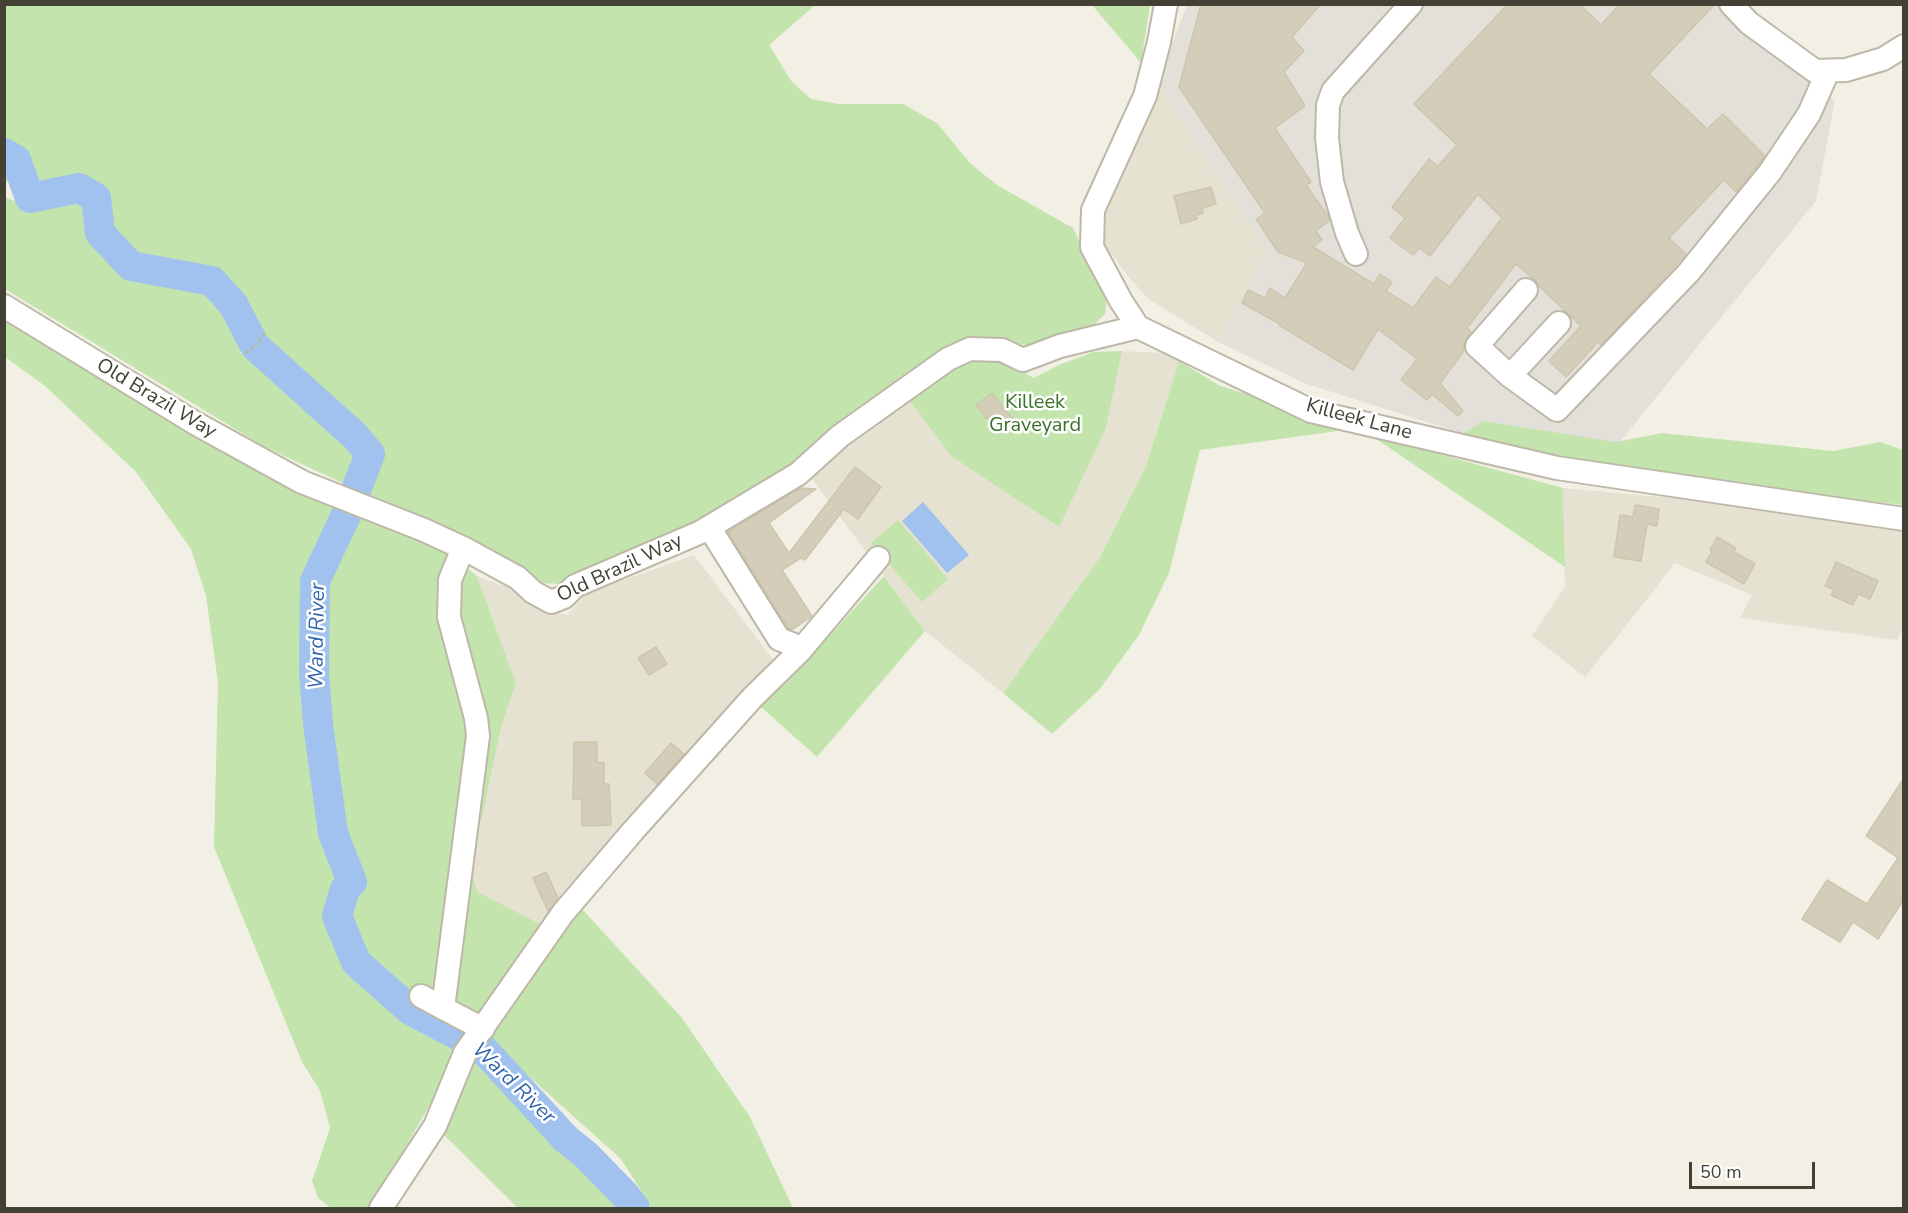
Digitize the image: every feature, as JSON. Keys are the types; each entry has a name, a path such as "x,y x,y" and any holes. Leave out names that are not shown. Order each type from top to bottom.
{"street":[{"path":"1138,327 1092,247 1093,210 1145,96 1166,4"},
{"path":"1356,254 1347,233 1332,182 1327,138 1328,105 1333,91 1412,4"},
{"path":"1731,4 1749,23 1815,71 1846,70 1883,59 1904,46"},
{"path":"1526,290 1477,346 1510,376 1557,410 1689,272 1770,171 1809,114 1828,71"},
{"name":"Old Brazil Way","path":"4,306 195,423 302,482 424,530 463,548 518,578 533,592 551,602 564,597 575,586 709,527 798,474 840,436 948,358 970,349 1002,350 1023,360 1060,346 1138,327"},
{"path":"1510,376 1559,323"},
{"name":"Killeek Lane","path":"1138,327 1311,411 1557,468 1904,519"},
{"path":"709,527 778,639 794,645 800,651"},
{"path":"442,1008 478,736 476,718 449,617 450,580 463,548"},
{"path":"381,1209 435,1126 475,1040 563,913 753,697 800,651 878,558"},
{"path":"421,996 442,1008 475,1040"}],"path":[{"path":"246,353 264,334"}],"shaded area":[{"path":"1724,4 1835,101 1816,201 1597,470 1543,459 1304,383 1218,342 1266,251 1157,82 1187,5"},
{"path":"1157,82 1266,251 1218,342 1147,298 1107,248 1099,225"},
{"path":"1122,351 1161,353 1179,361 1146,466 1100,557 1003,693 925,631 809,475 907,397 951,456 1106,428"},
{"path":"1563,488 1813,511 1903,526 1903,628 1897,640 1740,618 1752,595 1674,563 1585,677 1532,636 1565,586"},
{"path":"694,555 774,661 546,927 478,892 471,872 471,851 500,731 516,683 477,576 524,593 538,609 567,615 587,593"}],"green space":[{"path":"5,5 815,5 769,45 792,82 811,99 839,104 903,104 937,123 971,164 997,185 1073,228 1107,297 1105,314 1088,331 1031,346 991,339 955,343 893,384 787,470 679,534 565,584 538,583 446,531 362,493 374,452 357,429 337,410 304,386 252,331 223,273 133,260 106,236 99,196 76,182 61,182 39,192 5,181"},
{"path":"1092,5 1150,5 1141,63"},
{"path":"69,196 81,204 88,214 96,247 129,277 150,283 167,280 182,287 195,284 213,300 239,333 244,344 240,353 253,355 284,384 294,400 307,406 358,451 363,460 351,487 263,446 5,289 5,197 28,207 47,206"},
{"path":"4,316 342,502 308,580 302,670 308,750 327,835 342,874 327,922 351,967 392,1012 455,1051 429,1106 371,1208 331,1208 318,1198 312,1181 330,1128 320,1091 302,1062 214,847 218,683 206,596 191,549 136,472 45,386 5,357"},
{"name":"Killeek Graveyard","path":"1122,351 1106,428 1059,527 951,456 907,397 934,385 963,359 999,359 1034,378 1061,364 1094,352","holes":["992,393 1015,422 1000,434 977,405"]},
{"path":"1179,361 1220,386 1360,428 1200,450 1169,573 1139,635 1099,690 1052,734 1003,693 1100,557 1146,466"},
{"path":"1483,421 1616,442 1662,433 1833,451 1880,442 1903,450 1903,505 1575,467 1463,434"},
{"path":"1360,428 1442,455 1563,488 1565,567"},
{"path":"354,510 440,547 477,576 516,683 500,731 482,818 474,825 471,872 478,892 546,927 469,1036 412,1006 358,960 340,915 348,892 357,880 338,832 324,734 318,670 318,583"},
{"path":"898,520 948,579 922,602 871,543"},
{"path":"884,576 925,631 817,757 760,706 789,680"},
{"path":"582,909 682,1018 750,1117 793,1208 652,1208 621,1159 485,1037 515,991"},
{"path":"475,1052 562,1144 620,1195 629,1208 518,1208 438,1129"}],"water":[{"path":"923,502 969,555 947,573 902,521"}],"building":[{"path":"1201,4 1321,4 1292,37 1304,51 1284,72 1305,106 1275,128 1311,182 1306,185 1328,216 1329,221 1316,231 1322,240 1313,247 1374,284 1380,274 1392,282 1386,291 1413,308 1436,277 1450,287 1502,218 1478,194 1430,256 1419,248 1413,255 1390,238 1405,218 1392,207 1429,159 1438,166 1457,145 1414,104 1508,4 1579,4 1601,25 1620,4 1715,4 1649,74 1707,129 1723,114 1765,156 1736,192 1724,180 1669,238 1686,254 1601,345 1598,342 1566,377 1549,361 1581,326 1516,264 1467,328 1471,332 1464,343 1464,351 1440,383 1463,411 1458,416 1432,394 1427,400 1401,380 1417,359 1378,329 1353,370 1242,303 1248,290 1265,298 1270,288 1285,298 1307,263 1278,252 1256,219 1265,213 1179,87"},
{"path":"1211,187 1216,204 1202,208 1203,213 1196,215 1197,219 1181,224 1174,196"},
{"path":"992,393 1015,422 1000,434 976,405"},
{"path":"855,467 881,487 858,519 844,509 805,560 801,558 782,570 812,616 792,630 788,628 728,532 800,488 816,489 769,523 789,553"},
{"path":"1635,505 1659,509 1657,526 1647,524 1641,561 1614,557 1620,515 1633,517"},
{"path":"1717,537 1736,548 1734,552 1755,564 1744,584 1706,562"},
{"path":"1836,562 1878,581 1870,599 1858,594 1853,605 1831,595 1835,590 1825,586"},
{"path":"656,647 667,664 649,675 638,658"},
{"path":"574,742 597,742 597,762 604,763 604,784 609,784 611,825 582,826 582,799 573,799"},
{"path":"671,743 684,754 657,784 645,773"},
{"path":"1904,778 1904,899 1878,939 1853,922 1840,942 1802,919 1827,880 1867,904 1898,858 1866,836"},
{"path":"546,872 558,898 548,911 533,878"}],"waterway":[{"name":"Ward River","path":"4,153 16,160 30,198 79,188 96,198 100,233 131,266 212,281 233,304 255,346 355,436 370,454 348,511 315,581 314,672 318,724 333,833 352,882 345,889 337,916 356,962 410,1010 482,1048 566,1139 586,1155 635,1208"}]}
